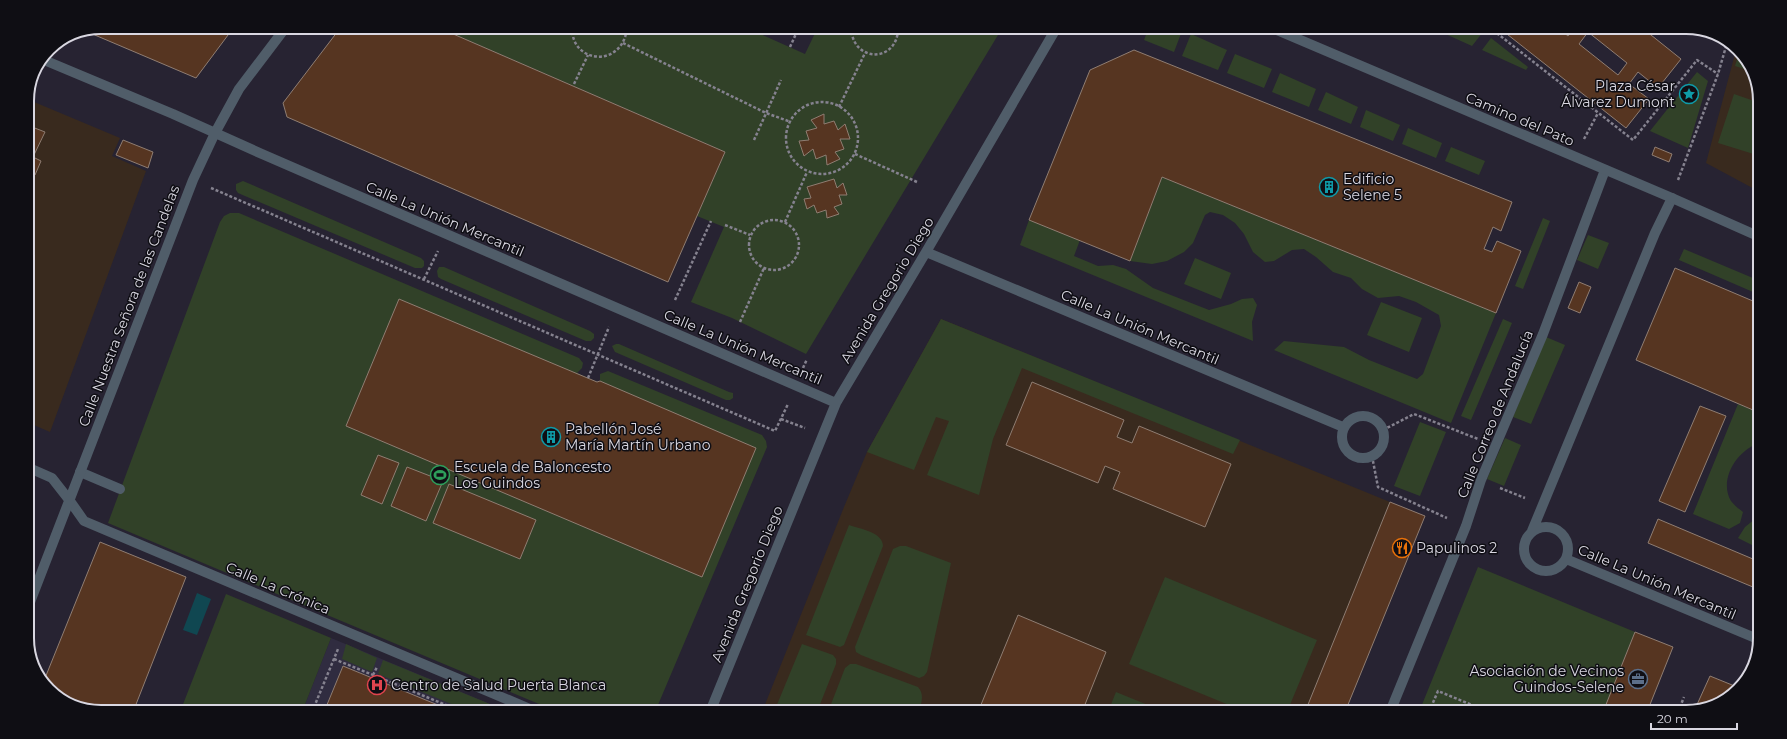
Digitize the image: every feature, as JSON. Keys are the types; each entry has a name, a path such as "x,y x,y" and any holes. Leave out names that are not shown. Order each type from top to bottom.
{"street":[{"name":"Calle Nuestra Señora de las Candelas","path":"34,592 193,180 215,133 239,89 281,34"},
{"name":"Avenida Gregorio Diego","path":"713,705 836,403 926,252 1052,34"},
{"name":"Camino del Pato","path":"1286,34 1574,158 1672,198 1753,235"},
{"name":"Calle La Unión Mercantil","path":"47,61 836,403"},
{"name":"Calle Correo de Andalucía","path":"1393,705 1466,526 1481,480 1543,334 1605,170"},
{"path":"1532,531 1548,527 1556,529 1563,535 1567,542 1568,550 1566,559 1560,567 1551,571 1541,571 1532,568 1526,560 1523,552 1524,544 1532,531 1655,233 1672,198"},
{"name":"Calle La Unión Mercantil","path":"926,252 1343,427"},
{"path":"1364,416 1372,418 1378,422 1383,430 1384,437 1382,445 1372,456 1364,458 1355,457 1348,452 1343,445 1341,436 1343,427 1352,418 1364,416"},
{"name":"Calle La Crónica","path":"34,470 52,478 84,521 520,705"},
{"path":"80,472 120,489"},
{"name":"Calle La Unión Mercantil","path":"1566,559 1753,637"}],"path":[{"path":"572,34 576,44 588,55 602,57 611,54 623,43 626,34"},
{"path":"790,47 795,34"},
{"path":"852,34 854,42 858,48 865,53 875,55 885,53 893,47 898,38 898,34"},
{"path":"1498,34 1632,140 1697,60 1718,74"},
{"path":"623,43 766,113 791,122"},
{"path":"1672,198 1718,74 1726,47"},
{"path":"839,107 865,53"},
{"path":"574,84 588,55"},
{"path":"754,140 781,80"},
{"path":"814,103 827,103 839,107 849,115 856,128 859,140 855,154 840,170 831,173 817,174 807,172 797,164 789,152 786,141 787,129 793,117 802,108 814,103"},
{"path":"1574,158 1598,113"},
{"path":"855,154 918,182"},
{"path":"785,222 807,172"},
{"path":"193,180 776,432"},
{"path":"776,220 785,222 793,229 797,237 798,246 796,256 790,264 781,269 772,270 764,268 756,263 750,254 748,245 750,235 764,222 776,220"},
{"path":"675,300 711,221"},
{"path":"725,225 750,235"},
{"path":"424,279 446,234"},
{"path":"740,322 764,268"},
{"path":"588,378 617,308"},
{"path":"1383,430 1414,414 1495,446"},
{"path":"781,420 823,435"},
{"path":"1372,456 1378,487 1466,526"},
{"path":"1481,480 1543,505"},
{"path":"315,705 345,631"},
{"path":"334,659 446,705"},
{"path":"1432,705 1438,691 1472,705"},
{"path":"1681,705 1684,697"}],"shaded area":[{"path":"1735,56 1746,71 1752,88 1753,188 1706,163"},
{"path":"34,102 120,138 112,156 146,171 50,432 34,425"},
{"path":"941,319 1390,502 1308,705 765,705 867,452"},
{"name":"Centro de Salud Puerta Blanca","path":"331,638 492,705 305,705"}],"green space":[{"path":"453,34 761,34 805,54 815,34 998,35 806,354 732,318 691,302 724,227 697,216 725,152"},
{"path":"1146,34 1181,34 1174,52 1144,40"},
{"path":"1191,34 1227,50 1218,70 1182,56"},
{"path":"1445,34 1481,34 1472,46"},
{"path":"1491,38 1528,67 1526,70 1482,50"},
{"path":"1235,54 1272,69 1264,88 1227,73"},
{"path":"1737,59 1745,69 1735,66"},
{"path":"1697,72 1708,81 1688,148 1650,131"},
{"path":"1280,73 1316,89 1309,107 1272,92"},
{"path":"1326,92 1358,107 1351,124 1318,110"},
{"path":"1734,94 1753,101 1753,154 1718,143"},
{"path":"1366,110 1400,125 1393,141 1360,127"},
{"path":"1408,128 1442,143 1436,158 1402,144"},
{"path":"1451,147 1485,161 1479,175 1445,161"},
{"path":"1162,177 1496,313 1451,423 1274,350 1284,341 1344,347 1369,360 1417,379 1423,374 1441,326 1439,315 1416,302 1399,296 1378,298 1362,289 1351,278 1333,272 1304,249 1292,250 1274,261 1265,262 1253,252 1244,234 1235,223 1223,215 1210,212 1205,215 1193,243 1184,252 1167,261 1152,264 1130,261"},
{"path":"243,181 421,258 424,261 424,266 422,268 415,268 238,193 236,190 236,184"},
{"name":"Escuela de Baloncesto Los Guindos","path":"230,213 239,213 579,358 583,363 582,368 577,373 597,382 600,381 600,374 608,371 762,435 766,441 767,447 658,705 541,705 108,523 220,222 224,216"},
{"path":"1543,218 1550,221 1523,289 1515,286"},
{"path":"1029,220 1080,240 1074,256 1098,266 1113,265 1126,269 1153,288 1209,310 1231,304 1242,299 1253,298 1257,305 1252,322 1253,341 1020,245"},
{"path":"1588,235 1609,243 1598,269 1577,260"},
{"path":"1684,249 1753,278 1753,292 1679,260"},
{"path":"1195,258 1231,273 1221,299 1184,284"},
{"path":"439,267 444,267 590,331 594,334 594,338 591,341 586,341 441,279 438,277 437,271"},
{"path":"1381,302 1422,318 1409,352 1367,335"},
{"path":"941,319 1240,440 1233,454 1022,368 993,439 979,495 927,475 949,421 936,417 914,470 867,452"},
{"path":"1503,319 1512,323 1471,420 1461,416"},
{"path":"1546,337 1565,345 1531,424 1513,417"},
{"path":"616,344 733,393 733,398 726,400 615,352 612,346"},
{"path":"1738,404 1753,410 1753,446 1744,452 1732,466 1727,484 1731,501 1743,512 1740,523 1729,529 1693,514"},
{"path":"1420,422 1446,432 1420,496 1394,486"},
{"path":"1505,438 1521,445 1504,486 1487,479"},
{"path":"1753,521 1753,546 1738,538 1745,527"},
{"path":"849,525 875,534 882,541 883,546 844,645 840,647 806,635"},
{"path":"900,546 906,546 951,563 927,672 924,676 919,678 861,655 856,652 855,647 893,549"},
{"path":"1478,567 1635,632 1606,705 1422,705"},
{"path":"1165,577 1317,640 1290,705 1229,705 1129,664"},
{"path":"226,594 331,638 305,705 183,705"},
{"path":"346,644 377,658 372,672 342,659"},
{"path":"802,644 833,655 836,659 836,664 820,705 777,705"},
{"path":"383,660 492,705 454,705 378,674"},
{"path":"850,664 856,664 918,687 922,696 920,705 831,705 845,668"},
{"path":"1116,692 1148,705 1111,705"}],"water":[{"path":"197,593 211,599 197,635 183,630"}],"building":[{"path":"229,34 196,78 94,35"},
{"path":"336,34 453,34 725,152 668,282 287,117 283,103"},
{"path":"1507,34 1566,34 1568,36 1570,34 1586,34 1579,44 1618,75 1627,63 1591,34 1650,34 1681,59 1658,88 1638,72 1629,84 1649,99 1626,128"},
{"name":"Edificio Selene 5","path":"1134,50 1512,202 1501,231 1493,227 1484,249 1492,252 1497,241 1521,251 1496,313 1162,177 1130,261 1029,220 1090,70"},
{"path":"824,114 824,124 834,121 838,130 845,124 850,139 840,139 844,149 835,152 840,159 827,165 826,155 816,159 813,149 804,156 799,141 809,140 806,131 817,128 811,120"},
{"path":"34,128 45,132 34,155"},
{"path":"123,140 153,152 148,168 116,155"},
{"path":"1655,147 1672,154 1669,162 1652,155"},
{"path":"34,158 41,161 34,175"},
{"path":"834,179 837,188 843,183 847,195 839,195 842,204 834,207 839,214 827,218 826,210 817,213 814,205 807,209 804,199 811,198 807,187"},
{"path":"1675,268 1753,301 1753,410 1636,360"},
{"path":"1579,282 1591,287 1580,313 1568,308"},
{"name":"Pabellón José María Martín Urbano","path":"399,299 597,382 600,381 756,448 702,577 346,426"},
{"path":"1032,382 1124,420 1117,437 1132,443 1139,426 1231,464 1205,527 1113,489 1120,472 1105,466 1098,483 1006,445"},
{"path":"1700,406 1726,416 1685,512 1659,501"},
{"path":"378,455 399,463 382,504 361,495"},
{"path":"407,467 443,481 426,521 391,506"},
{"path":"449,484 536,520 520,559 433,523"},
{"path":"1390,502 1425,516 1348,705 1308,705"},
{"path":"1658,519 1753,559 1753,587 1648,543"},
{"path":"100,542 186,577 136,705 88,704 75,700 60,691 46,676"},
{"path":"1018,615 1106,652 1085,705 981,705"},
{"name":"Asociación de Vecinos Guindos-Selene","path":"1635,632 1673,647 1650,705 1606,705"},
{"path":"343,666 438,705 327,705"},
{"path":"1710,676 1733,685 1716,698 1697,704"}],"place":[{"name":"Plaza César Álvarez Dumont","path":"1689,94"},
{"name":"Edificio Selene 5","path":"1329,187"},
{"name":"Pabellón José María Martín Urbano","path":"551,437"},
{"name":"Escuela de Baloncesto Los Guindos","path":"440,475"},
{"name":"Papulinos 2","path":"1402,548"},
{"name":"Asociación de Vecinos Guindos-Selene","path":"1638,679"},
{"name":"Centro de Salud Puerta Blanca","path":"377,685"}]}
